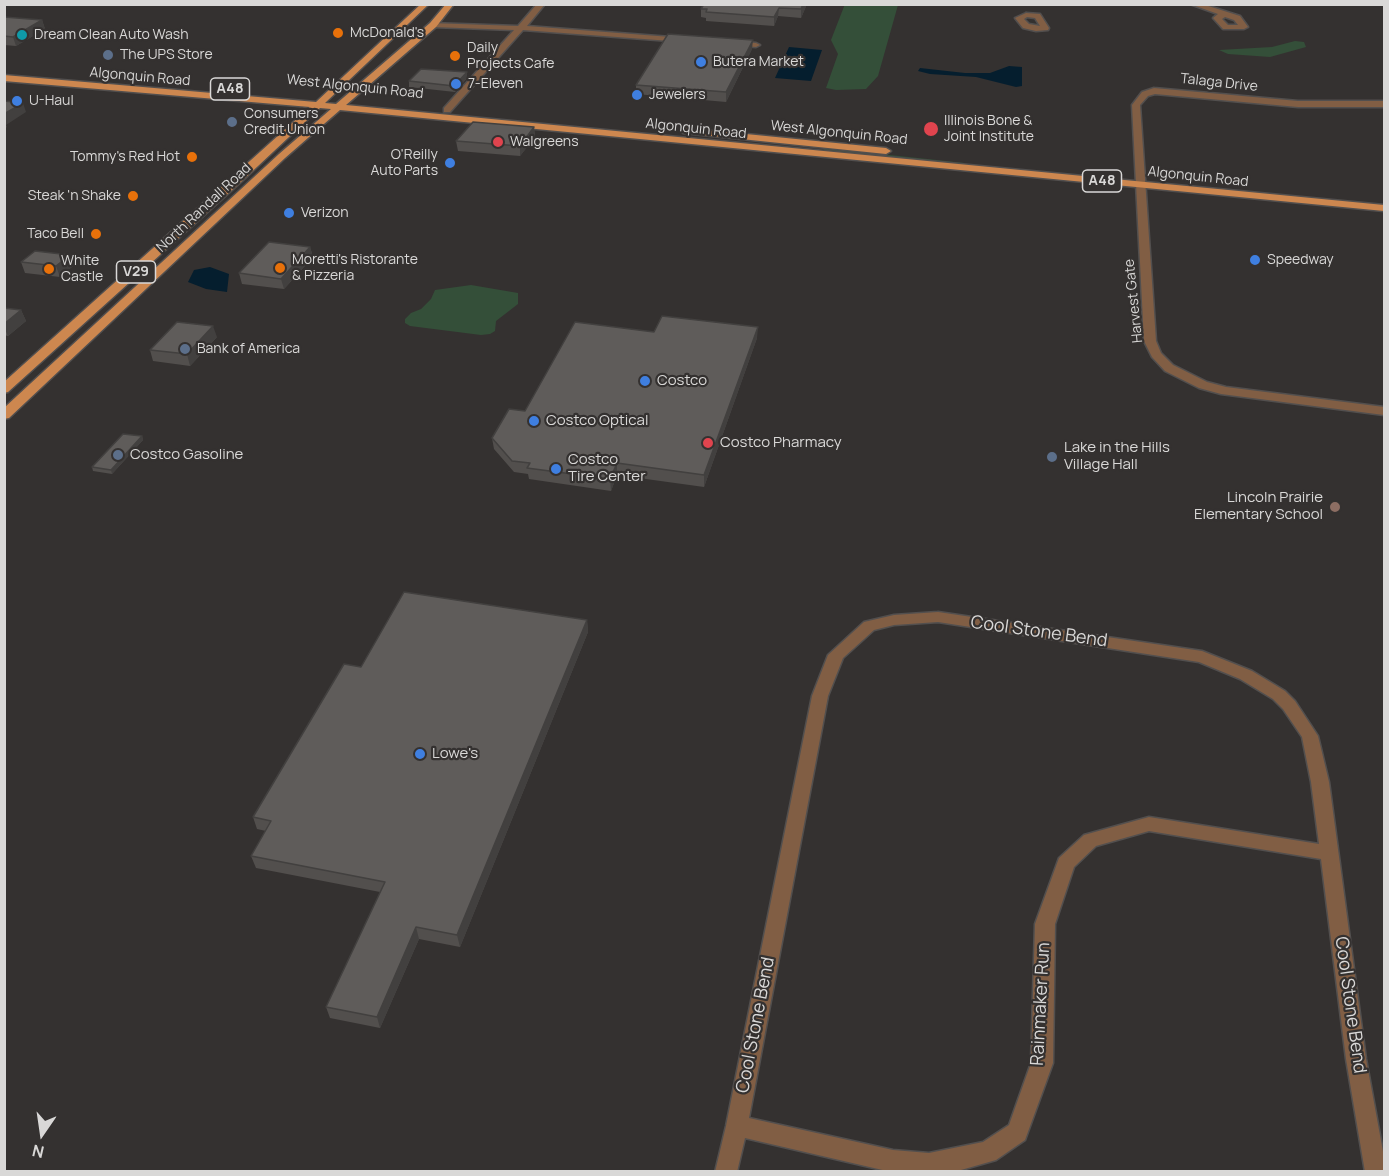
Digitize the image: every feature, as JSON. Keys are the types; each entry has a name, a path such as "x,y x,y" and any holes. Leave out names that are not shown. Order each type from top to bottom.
{"main road":[{"name":"V29","path":"329,97 426,4"},
{"name":"V29","path":"346,99 436,21 451,4"},
{"name":"West Algonquin Road","path":"6,75 131,80 329,97 736,136 1139,180 1384,199"},
{"name":"Algonquin Road","path":"6,75 117,89 1139,180 1384,208"},
{"path":"117,89 134,85 219,88"},
{"name":"North Randall Road","path":"4,389 329,97"},
{"name":"North Randall Road","path":"4,415 346,99"}],"street":[{"path":"447,110 542,4"},
{"path":"1193,4 1212,9 1223,15"},
{"path":"436,21 697,40"},
{"path":"721,42 756,45"},
{"name":"Talaga Drive","path":"1139,180 1141,170 1136,105 1144,94 1154,91 1181,92 1247,101 1298,104 1384,104"},
{"name":"Harvest Gate","path":"1139,180 1150,341 1156,354 1168,368 1203,385 1225,391 1384,411"},
{"name":"Cool Stone Bend","path":"726,1172 737,1126 820,696 836,655 868,626 894,620 938,617 1202,657 1246,675 1279,694 1310,736 1320,782 1356,1059 1376,1172"},
{"name":"Rainmaker Run","path":"737,1126 893,1161 929,1164 988,1152 1017,1132 1042,1063 1045,924 1066,863 1090,840 1149,824 1330,853"}],"green space":[{"path":"845,4 898,5 878,76 866,89 826,88 838,54 831,40"},
{"path":"1295,41 1304,42 1306,47 1270,57 1228,54 1219,50 1272,47"},
{"path":"824,148 965,163 822,154"},
{"path":"471,285 518,293 518,304 496,321 495,331 490,334 481,335 410,326 405,323 405,319 411,313 421,309 431,299 435,290"}],"water":[{"path":"789,47 822,50 811,81 775,78"},
{"path":"1009,66 1022,67 1022,86 1016,87 976,77 918,71 920,68 990,73"},
{"path":"210,267 229,274 227,292 206,289 188,282 194,270"}],"building":[{"path":"704,4 803,4 801,9 779,8 774,17 706,12 707,9 701,9"},
{"path":"4,17 42,20 13,37 4,36"},
{"name":"Butera Market","path":"668,34 753,40 726,92 636,85"},
{"path":"421,69 467,72 454,86 409,81"},
{"path":"4,101 23,103 4,114"},
{"path":"473,122 534,127 520,146 456,141"},
{"path":"269,242 310,247 281,279 239,273"},
{"path":"35,251 70,255 56,266 21,262"},
{"path":"4,308 21,310 4,324"},
{"name":"Costco","path":"662,316 758,327 704,475 617,463 610,479 527,468 530,463 512,461 492,438 509,409 525,411 575,322 654,332"},
{"path":"177,322 213,326 187,354 150,350"},
{"name":"Costco Gasoline","path":"123,434 142,436 111,470 92,467"},
{"name":"Lowe's","path":"404,592 587,620 457,935 416,927 377,1017 326,1007 385,882 251,856 271,821 253,817 344,664 361,667"}],"place":[{"name":"McDonald's","path":"338,33"},
{"name":"Dream Clean Auto Wash","path":"22,35"},
{"name":"The UPS Store","path":"108,55"},
{"name":"Daily Projects Cafe","path":"455,56"},
{"name":"Butera Market","path":"701,62"},
{"name":"7-Eleven","path":"456,84"},
{"name":"Jewelers","path":"637,95"},
{"name":"U-Haul","path":"17,101"},
{"name":"Consumers Credit Union","path":"232,122"},
{"name":"Illinois Bone & Joint Institute","path":"931,129"},
{"name":"Walgreens","path":"498,142"},
{"name":"Tommy's Red Hot","path":"192,157"},
{"name":"O'Reilly Auto Parts","path":"450,163"},
{"name":"Steak 'n Shake","path":"133,196"},
{"name":"Verizon","path":"289,213"},
{"name":"Taco Bell","path":"96,234"},
{"name":"Speedway","path":"1255,260"},
{"name":"Moretti's Ristorante & Pizzeria","path":"280,268"},
{"name":"White Castle","path":"49,269"},
{"name":"Bank of America","path":"185,349"},
{"name":"Costco","path":"645,381"},
{"name":"Costco Optical","path":"534,421"},
{"name":"Costco Pharmacy","path":"708,443"},
{"name":"Costco Gasoline","path":"118,455"},
{"name":"Lake in the Hills Village Hall","path":"1052,457"},
{"name":"Costco Tire Center","path":"556,469"},
{"name":"Lincoln Prairie Elementary School","path":"1335,507"},
{"name":"Lowe's","path":"420,754"}]}
